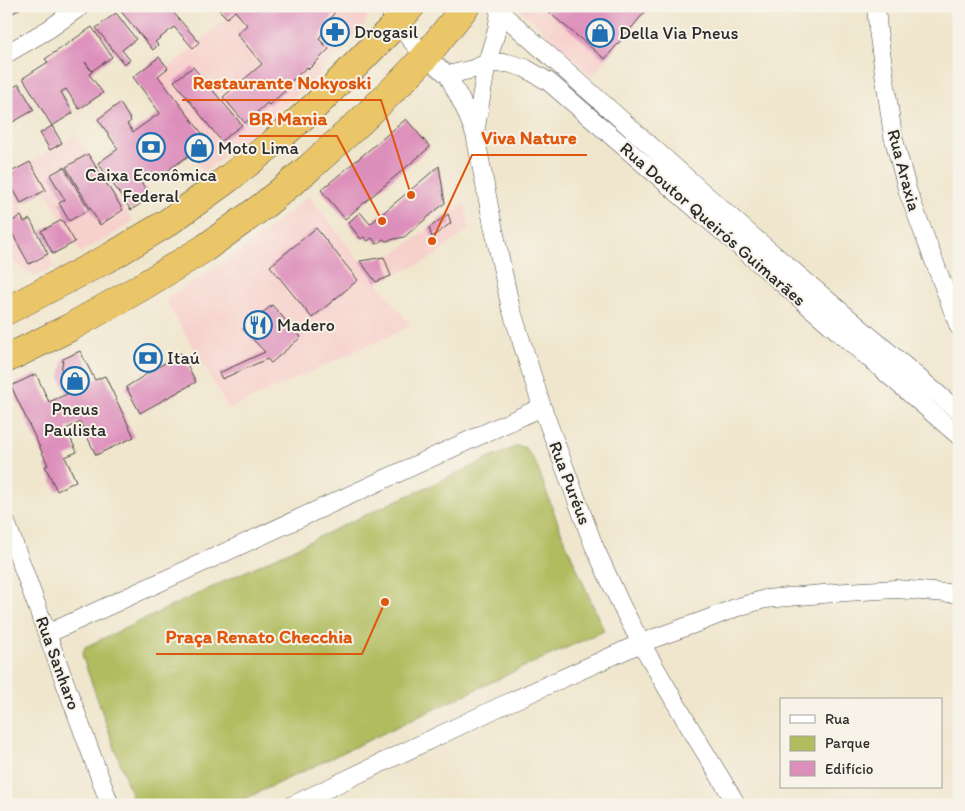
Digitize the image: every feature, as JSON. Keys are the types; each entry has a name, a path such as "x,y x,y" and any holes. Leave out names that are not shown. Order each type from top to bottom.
{"highway":[{"path":"6,358 69,328 138,289 204,248 263,206 309,168 405,78 425,58 466,6"},
{"path":"9,304 112,256 167,223 230,178 315,106 399,12"}],"street":[{"path":"6,54 49,30 81,6"},
{"name":"Rua Araxia","path":"876,6 885,84 894,136 908,192 959,327"},
{"name":"Rua Puréus","path":"475,134 488,63 497,29 498,9"},
{"name":"Rua Doutor Queirós Guimarães","path":"498,9 750,234 959,412"},
{"name":"Rua Puréus","path":"399,12 425,58 448,75 475,134 510,305 542,408 594,546 641,644 688,726 737,805"},
{"name":"Rua Doutor Queirós Guimarães","path":"448,75 497,62 525,68 549,82 959,436"},
{"path":"47,634 542,408"},
{"name":"Rua Sanharo","path":"6,522 110,805"},
{"path":"293,805 499,707 641,644 735,608 765,599 813,594 896,589 959,594"}],"shaded area":[{"path":"239,6 368,6 368,9 364,26 316,77 274,116 204,172 142,89 184,56"},
{"name":"Della Via Pneus","path":"519,6 651,6 591,77"},
{"path":"76,134 133,221 80,253 30,162"},
{"path":"6,176 55,266 41,274 34,276 15,263 6,246"},
{"path":"309,196 360,261 395,253 465,202 470,229 427,261 377,282 411,326 229,409 165,300 240,251"}],"green space":[{"path":"517,446 524,447 535,461 562,534 604,631 517,670 232,805 135,805 84,661 82,654 85,647"}],"building":[{"path":"6,6 24,6 7,17 9,21 6,22"},
{"path":"122,6 178,6 172,11 199,42 193,48 174,27 155,42 158,45 153,50 119,9"},
{"path":"221,6 338,6 319,39 329,49 309,69 307,67 284,88 286,90 269,105 267,103 245,123 223,97 262,64 237,34 247,25 235,11 227,18 218,9"},
{"name":"Della Via Pneus","path":"541,6 650,6 605,59"},
{"path":"116,13 136,39 122,50 130,60 124,64 96,28"},
{"path":"92,27 112,57 92,71 85,62 92,72 89,74 103,93 79,109 66,89 61,92 73,113 52,126 23,78 48,62 45,59"},
{"path":"159,57 168,68 158,76 211,145 194,158 191,154 153,181 147,172 138,178 151,197 131,210 98,163 118,149 98,119 120,103 131,121 127,124 133,132 160,113 133,77"},
{"path":"193,67 242,125 221,141 174,81"},
{"path":"19,84 34,110 13,122 6,110 6,91"},
{"path":"406,119 430,147 345,219 321,190"},
{"path":"52,126 62,143 50,150 40,133"},
{"path":"88,154 123,210 100,225 66,167"},
{"path":"30,162 46,190 21,203 8,180 13,177 11,172"},
{"path":"439,166 445,203 404,237 386,241 383,239 377,244 372,238 368,241 364,237 361,239 348,223 360,212 370,224"},
{"path":"64,167 89,210 69,221 59,203 65,200 50,175"},
{"path":"448,214 451,223 432,237 429,228"},
{"path":"21,216 24,222 30,219 48,254 29,264 7,224"},
{"path":"62,220 75,242 53,254 41,231"},
{"path":"316,228 358,280 312,318 270,266"},
{"path":"384,257 391,276 376,282 360,261"},
{"path":"272,305 301,337 271,363 267,359 222,379 219,373 265,352 243,329"},
{"path":"80,351 95,380 105,376 134,437 96,455 80,422 66,429 77,452 65,457 76,481 57,491 45,466 48,465 11,386 36,374 49,402 67,394 60,378 63,359"},
{"path":"181,353 196,382 140,413 126,387"}],"place":[{"name":"Drogasil","path":"335,32"},
{"name":"Della Via Pneus","path":"600,33"},
{"name":"Caixa Econômica Federal","path":"151,147"},
{"name":"Moto Lima","path":"199,148"},
{"name":"Restaurante Nokyoski","path":"411,195"},
{"name":"BR Mania","path":"382,221"},
{"name":"Viva Nature","path":"432,241"},
{"name":"Madero","path":"258,325"},
{"name":"Itaú","path":"148,358"},
{"name":"Pneus Paulista","path":"75,381"},
{"name":"Praça Renato Checchia","path":"385,602"}]}
